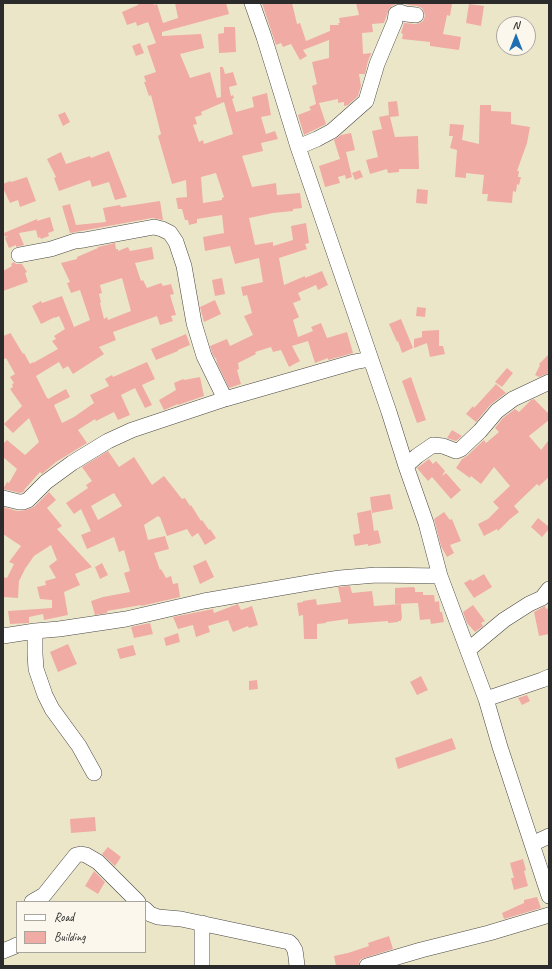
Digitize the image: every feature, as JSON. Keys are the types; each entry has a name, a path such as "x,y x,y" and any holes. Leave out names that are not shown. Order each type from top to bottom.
{"street":[{"path":"252,3 298,147 426,523 440,576 486,699 500,747 549,896"},
{"path":"298,147 332,131 366,101 377,64 395,21 396,14 400,12 416,15"},
{"path":"19,255 51,249 75,241 154,228 162,229 170,233 176,242 184,266 194,324 202,350 224,399"},
{"path":"3,498 19,502 28,500 46,482 72,463 108,441 132,430 224,399 354,362 370,359"},
{"path":"406,466 434,445 443,446 456,451 461,449 480,431 497,411 513,399 549,382"},
{"path":"3,636 126,619 204,601 340,578 376,575 440,576"},
{"path":"468,650 504,620 529,604 542,598 549,589"},
{"path":"35,631 34,654 36,669 45,695 52,709 79,746 94,773"},
{"path":"486,699 549,677"},
{"path":"532,844 549,836"},
{"path":"34,901 44,894 76,855 82,854 98,862 137,901"},
{"path":"146,910 150,914 158,917 202,923 289,942 294,950 297,966"},
{"path":"367,966 549,916"},
{"path":"202,923 202,966"},
{"path":"3,951 16,946"}],"building":[{"path":"138,3 157,4 163,23 178,18 175,3 226,3 229,14 162,32 162,36 201,34 204,48 180,54 190,78 210,72 217,98 221,97 220,67 223,67 225,74 233,72 237,85 229,87 231,96 233,95 234,98 232,99 236,112 254,107 252,97 267,93 271,115 261,117 266,134 275,131 278,139 261,143 263,151 242,156 252,187 276,183 277,195 300,193 302,208 293,209 293,211 249,218 255,245 273,242 273,246 293,240 291,226 306,223 309,243 305,244 307,249 279,258 284,285 322,271 328,285 318,290 316,285 298,293 301,300 293,303 299,317 293,320 298,337 313,331 311,327 321,323 327,338 347,332 353,353 328,360 328,358 315,363 308,341 292,346 300,361 289,367 281,350 273,352 271,347 255,352 256,354 238,363 239,369 237,370 241,384 229,388 210,346 227,339 230,346 253,335 244,316 252,313 247,295 243,296 241,287 263,282 259,258 235,264 230,246 205,251 203,237 224,233 222,215 197,219 197,223 189,225 188,220 185,220 182,209 178,209 176,198 187,197 186,180 172,184 158,136 161,134 151,95 149,96 144,82 146,82 144,76 156,72 147,46 156,43 148,22 137,26 136,22 127,25 122,12 138,5","holes":["224,102 233,134 204,144 203,140 199,142 193,125 197,124 195,117 202,115 201,112","216,173 224,197 222,200 203,203 201,177"]},
{"path":"262,3 292,3 297,24 300,23 306,41 330,31 330,25 339,25 339,18 359,15 356,3 399,3 389,9 384,23 372,24 373,32 362,33 363,54 371,54 365,74 359,74 361,86 358,96 348,105 344,106 344,102 338,103 338,99 319,103 326,124 304,135 298,115 311,110 309,107 316,104 312,86 317,84 312,62 329,58 329,40 303,50 307,56 300,60 291,44 283,47 281,43 276,45"},
{"path":"403,3 452,4 450,16 447,15 443,34 461,37 459,50 430,46 430,42 402,39 403,34 401,33 404,23 420,23 423,21 425,16 422,8"},
{"path":"469,4 484,6 481,26 466,23"},
{"path":"224,27 235,27 236,52 219,53 218,34 224,33"},
{"path":"140,43 144,53 136,56 132,46"},
{"path":"397,101 399,116 390,117 395,137 418,136 419,169 399,169 399,172 388,173 387,169 370,174 366,160 378,157 372,131 382,129 379,117 389,115 388,102"},
{"path":"480,105 491,105 491,111 511,112 511,124 530,127 527,143 517,171 519,171 518,177 521,177 519,185 517,184 516,192 513,191 512,203 487,201 488,194 482,194 484,175 466,173 466,178 455,177 457,150 450,148 453,136 449,136 450,124 464,125 462,140 479,144"},
{"path":"65,112 70,122 63,126 58,115"},
{"path":"351,133 355,150 346,152 352,177 346,179 345,175 338,177 340,183 325,187 319,166 340,159 334,140 341,135"},
{"path":"109,151 127,197 115,200 109,182 92,187 90,180 59,191 54,178 56,177 47,159 61,152 66,164 90,156 91,158"},
{"path":"360,170 363,177 355,180 352,173"},
{"path":"27,177 36,201 20,207 18,200 10,203 3,188 3,184"},
{"path":"417,189 428,190 427,204 416,203"},
{"path":"160,201 163,220 152,218 70,233 62,206 70,204 76,225 106,222 103,208 120,205 121,207"},
{"path":"50,217 54,231 48,233 49,236 41,239 40,237 38,238 36,230 19,233 24,245 16,247 16,245 9,248 5,238 9,236 5,237 4,233 37,219 37,221"},
{"path":"115,243 118,251 128,247 130,251 152,247 154,259 135,263 141,281 143,280 147,288 161,283 163,286 171,284 174,294 170,295 176,315 171,316 173,321 160,325 157,316 113,332 116,340 99,347 104,354 73,374 68,366 63,369 59,362 36,376 48,399 66,389 70,397 54,405 62,423 74,417 94,403 90,395 109,386 105,379 147,362 155,379 142,385 152,405 145,408 135,388 121,395 130,415 118,420 114,412 96,421 95,419 78,430 87,443 56,462 42,474 40,472 23,492 20,493 3,489 7,482 9,483 17,469 3,457 3,444 7,440 25,455 39,442 29,418 13,433 4,424 22,406 10,389 13,387 12,384 14,383 10,377 15,374 6,358 3,360 3,336 11,333 30,364 58,349 52,341 56,339 54,336 65,329 59,316 41,324 32,306 41,301 42,303 62,296 74,327 90,320 80,290 71,293 67,283 70,282 61,263 77,259 77,257 98,247","holes":["122,278 131,311 108,320 107,317 104,319 100,303 99,294 102,293 100,285"]},
{"path":"14,262 16,264 22,264 27,272 25,273 28,282 3,291 3,271 12,266 11,264"},
{"path":"222,278 225,294 215,296 212,280"},
{"path":"215,300 221,314 204,322 200,307"},
{"path":"417,307 426,308 425,317 416,316"},
{"path":"401,319 413,348 402,353 398,341 397,342 389,324"},
{"path":"439,330 439,346 443,346 445,354 430,357 427,343 414,348 414,339 422,337 422,331"},
{"path":"186,334 190,345 156,360 151,349"},
{"path":"549,354 549,373 539,377 535,375 540,365 539,364"},
{"path":"507,368 513,373 502,387 495,382"},
{"path":"200,377 204,396 164,410 159,400 176,390 174,383 183,379"},
{"path":"411,377 426,420 417,423 402,381"},
{"path":"496,384 506,393 490,405 476,422 466,414 473,406 474,408"},
{"path":"534,399 549,414 549,420 529,436 541,450 549,440 549,477 539,486 537,484 514,506 519,512 498,531 497,529 484,536 478,524 488,519 499,508 493,502 510,486 494,467 481,484 471,476 470,478 456,468 462,459 484,440 486,443 499,432 495,428 503,418 515,409 519,412 531,400"},
{"path":"452,430 462,436 456,441 447,438"},
{"path":"108,451 119,467 134,457 152,485 164,476 182,499 185,498 190,506 191,505 201,521 202,520 209,530 210,529 216,538 205,545 198,533 192,537 187,529 167,536 160,517 158,516 144,525 148,540 165,536 169,549 154,553 160,570 161,569 166,578 171,576 173,584 178,583 180,597 141,606 107,611 107,613 95,615 91,601 130,592 124,573 130,571 124,550 119,552 114,537 87,549 81,535 91,531 81,509 74,514 66,503 88,488 86,485 92,481 82,467","holes":["114,493 122,506 98,520 91,506"]},
{"path":"429,459 433,464 436,461 445,471 442,476 446,473 461,490 451,499 432,477 428,481 417,468"},
{"path":"49,492 56,500 47,508 62,526 57,529 92,567 75,574 80,585 64,592 68,615 44,620 43,614 29,617 29,623 10,624 8,611 52,608 52,600 40,599 37,587 46,585 45,581 56,578 49,566 57,560 51,545 34,556 19,581 18,598 3,597 3,577 7,578 14,564 9,562 21,546 3,534 3,507 17,511 26,510 34,507"},
{"path":"390,494 393,509 372,513 370,497"},
{"path":"371,510 374,531 378,530 381,543 368,546 368,544 355,546 353,535 360,533 357,513"},
{"path":"444,512 450,520 452,519 461,541 450,545 454,553 447,557 441,546 434,519"},
{"path":"538,518 549,527 542,537 531,527"},
{"path":"206,560 214,577 200,584 193,566"},
{"path":"102,563 108,575 100,579 95,567"},
{"path":"484,574 492,587 474,598 464,583 471,579 472,581"},
{"path":"350,586 352,593 372,591 374,606 401,604 401,621 388,623 388,621 348,624 348,619 326,622 317,624 317,639 304,639 303,615 299,616 297,603 316,599 317,605 341,602 338,587"},
{"path":"414,587 415,592 423,592 423,595 434,595 435,602 439,601 440,612 442,612 444,622 431,624 430,619 420,620 418,603 395,604 395,588"},
{"path":"238,604 241,610 252,606 258,625 249,628 248,626 233,632 228,620 208,626 210,632 196,637 193,625 178,629 173,617 213,609 214,613"},
{"path":"473,605 485,621 481,623 483,626 475,632 467,623 463,612"},
{"path":"545,606 546,609 549,608 549,634 539,636 534,612"},
{"path":"150,623 153,634 134,638 131,627"},
{"path":"178,633 180,642 166,646 164,638"},
{"path":"68,644 77,664 58,672 50,652"},
{"path":"133,645 136,655 120,659 117,649"},
{"path":"421,676 428,690 417,695 410,682"},
{"path":"257,680 258,689 249,690 249,681"},
{"path":"527,695 530,701 522,705 518,698"},
{"path":"452,738 456,749 398,769 395,758"},
{"path":"95,817 96,831 71,833 70,819"},
{"path":"108,847 121,857 115,866 102,854"},
{"path":"523,859 526,870 524,871 528,886 514,890 511,878 514,878 510,863"},
{"path":"94,871 105,882 98,894 85,886"},
{"path":"537,897 541,908 504,919 502,913 524,903 524,900"},
{"path":"389,936 393,949 364,958 360,960 358,966 336,966 334,956 369,946 368,943"}]}
